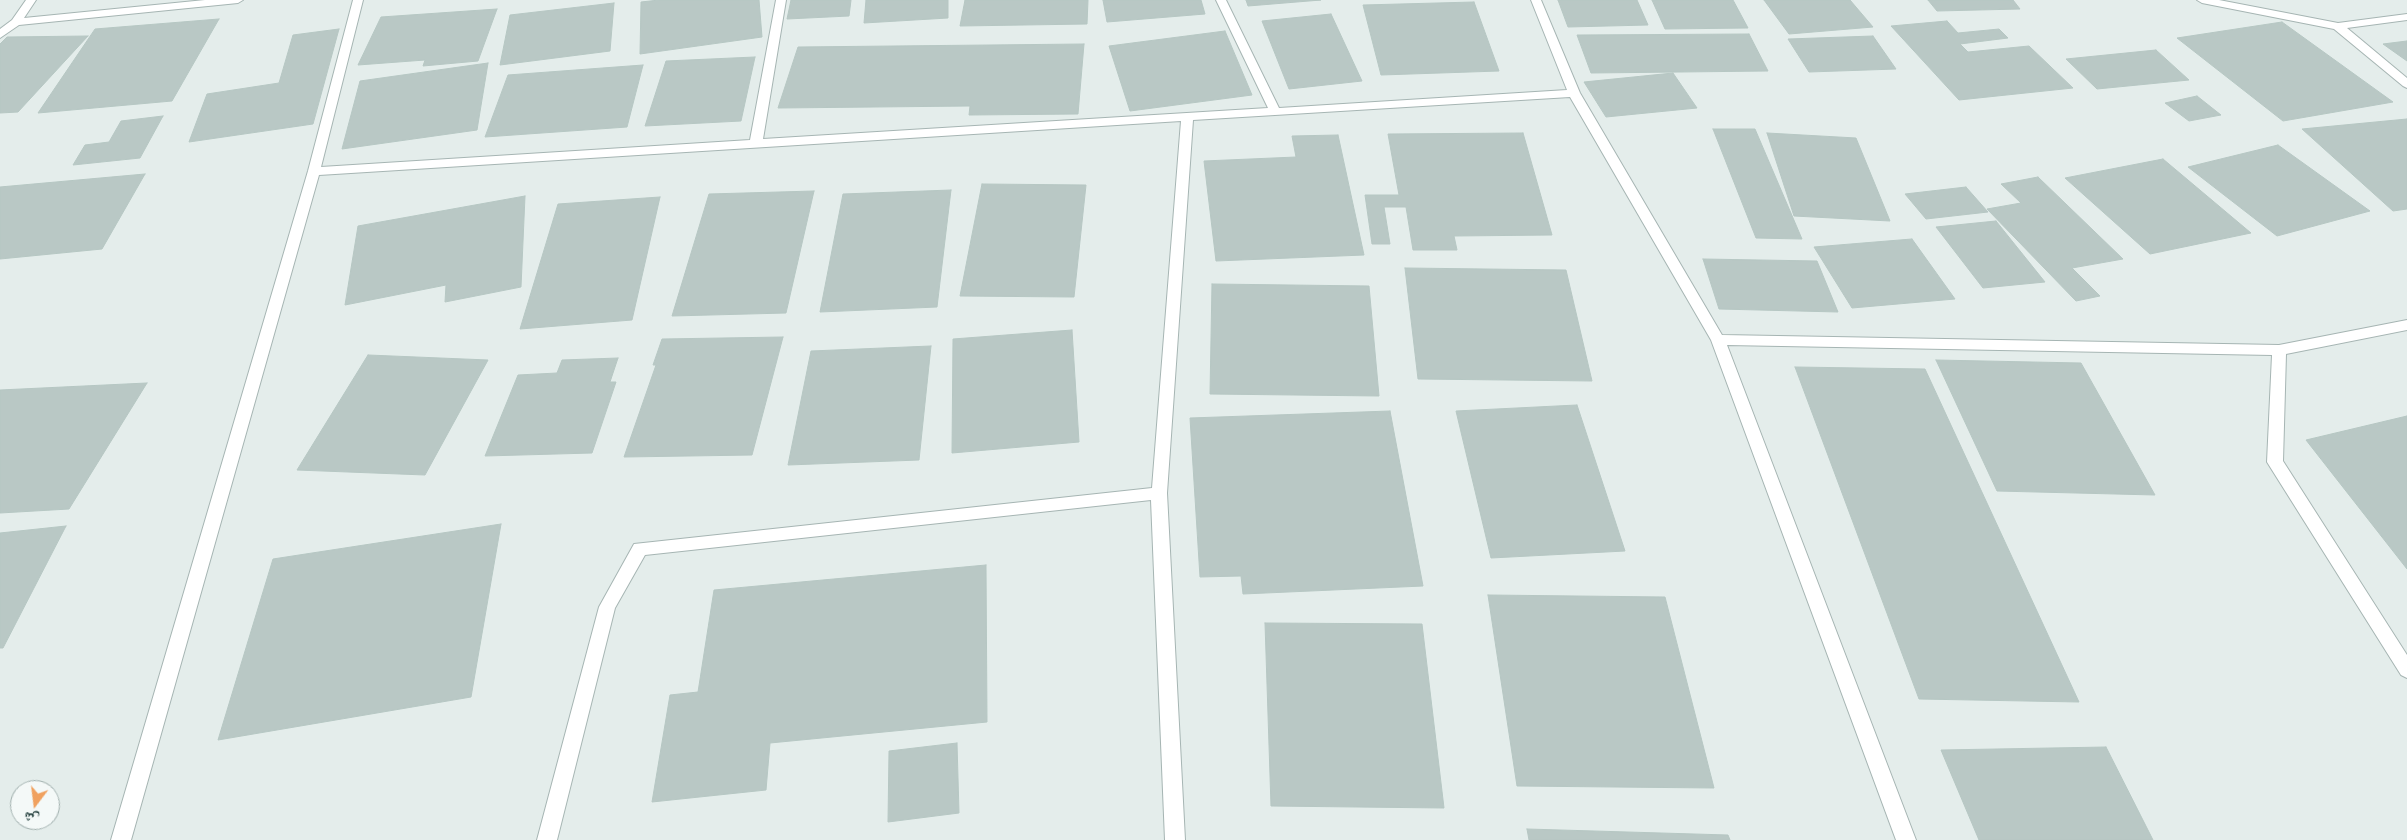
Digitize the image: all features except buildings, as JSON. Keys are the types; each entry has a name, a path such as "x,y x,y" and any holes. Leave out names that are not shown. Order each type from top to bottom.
{"street":[{"path":"0,35 16,22 31,0"},
{"path":"16,22 238,0"},
{"path":"121,840 314,171 358,0"},
{"path":"756,143 781,0"},
{"path":"1221,0 1275,111"},
{"path":"1536,0 1574,93 1718,340 1906,840"},
{"path":"2202,0 2338,26 2407,17"},
{"path":"2338,26 2407,84"},
{"path":"314,171 1574,93"},
{"path":"1175,840 1159,493 1187,118"},
{"path":"1718,340 2279,350 2407,325"},
{"path":"2279,350 2275,462 2407,670"},
{"path":"547,840 607,606 640,549 1159,493"}]}
